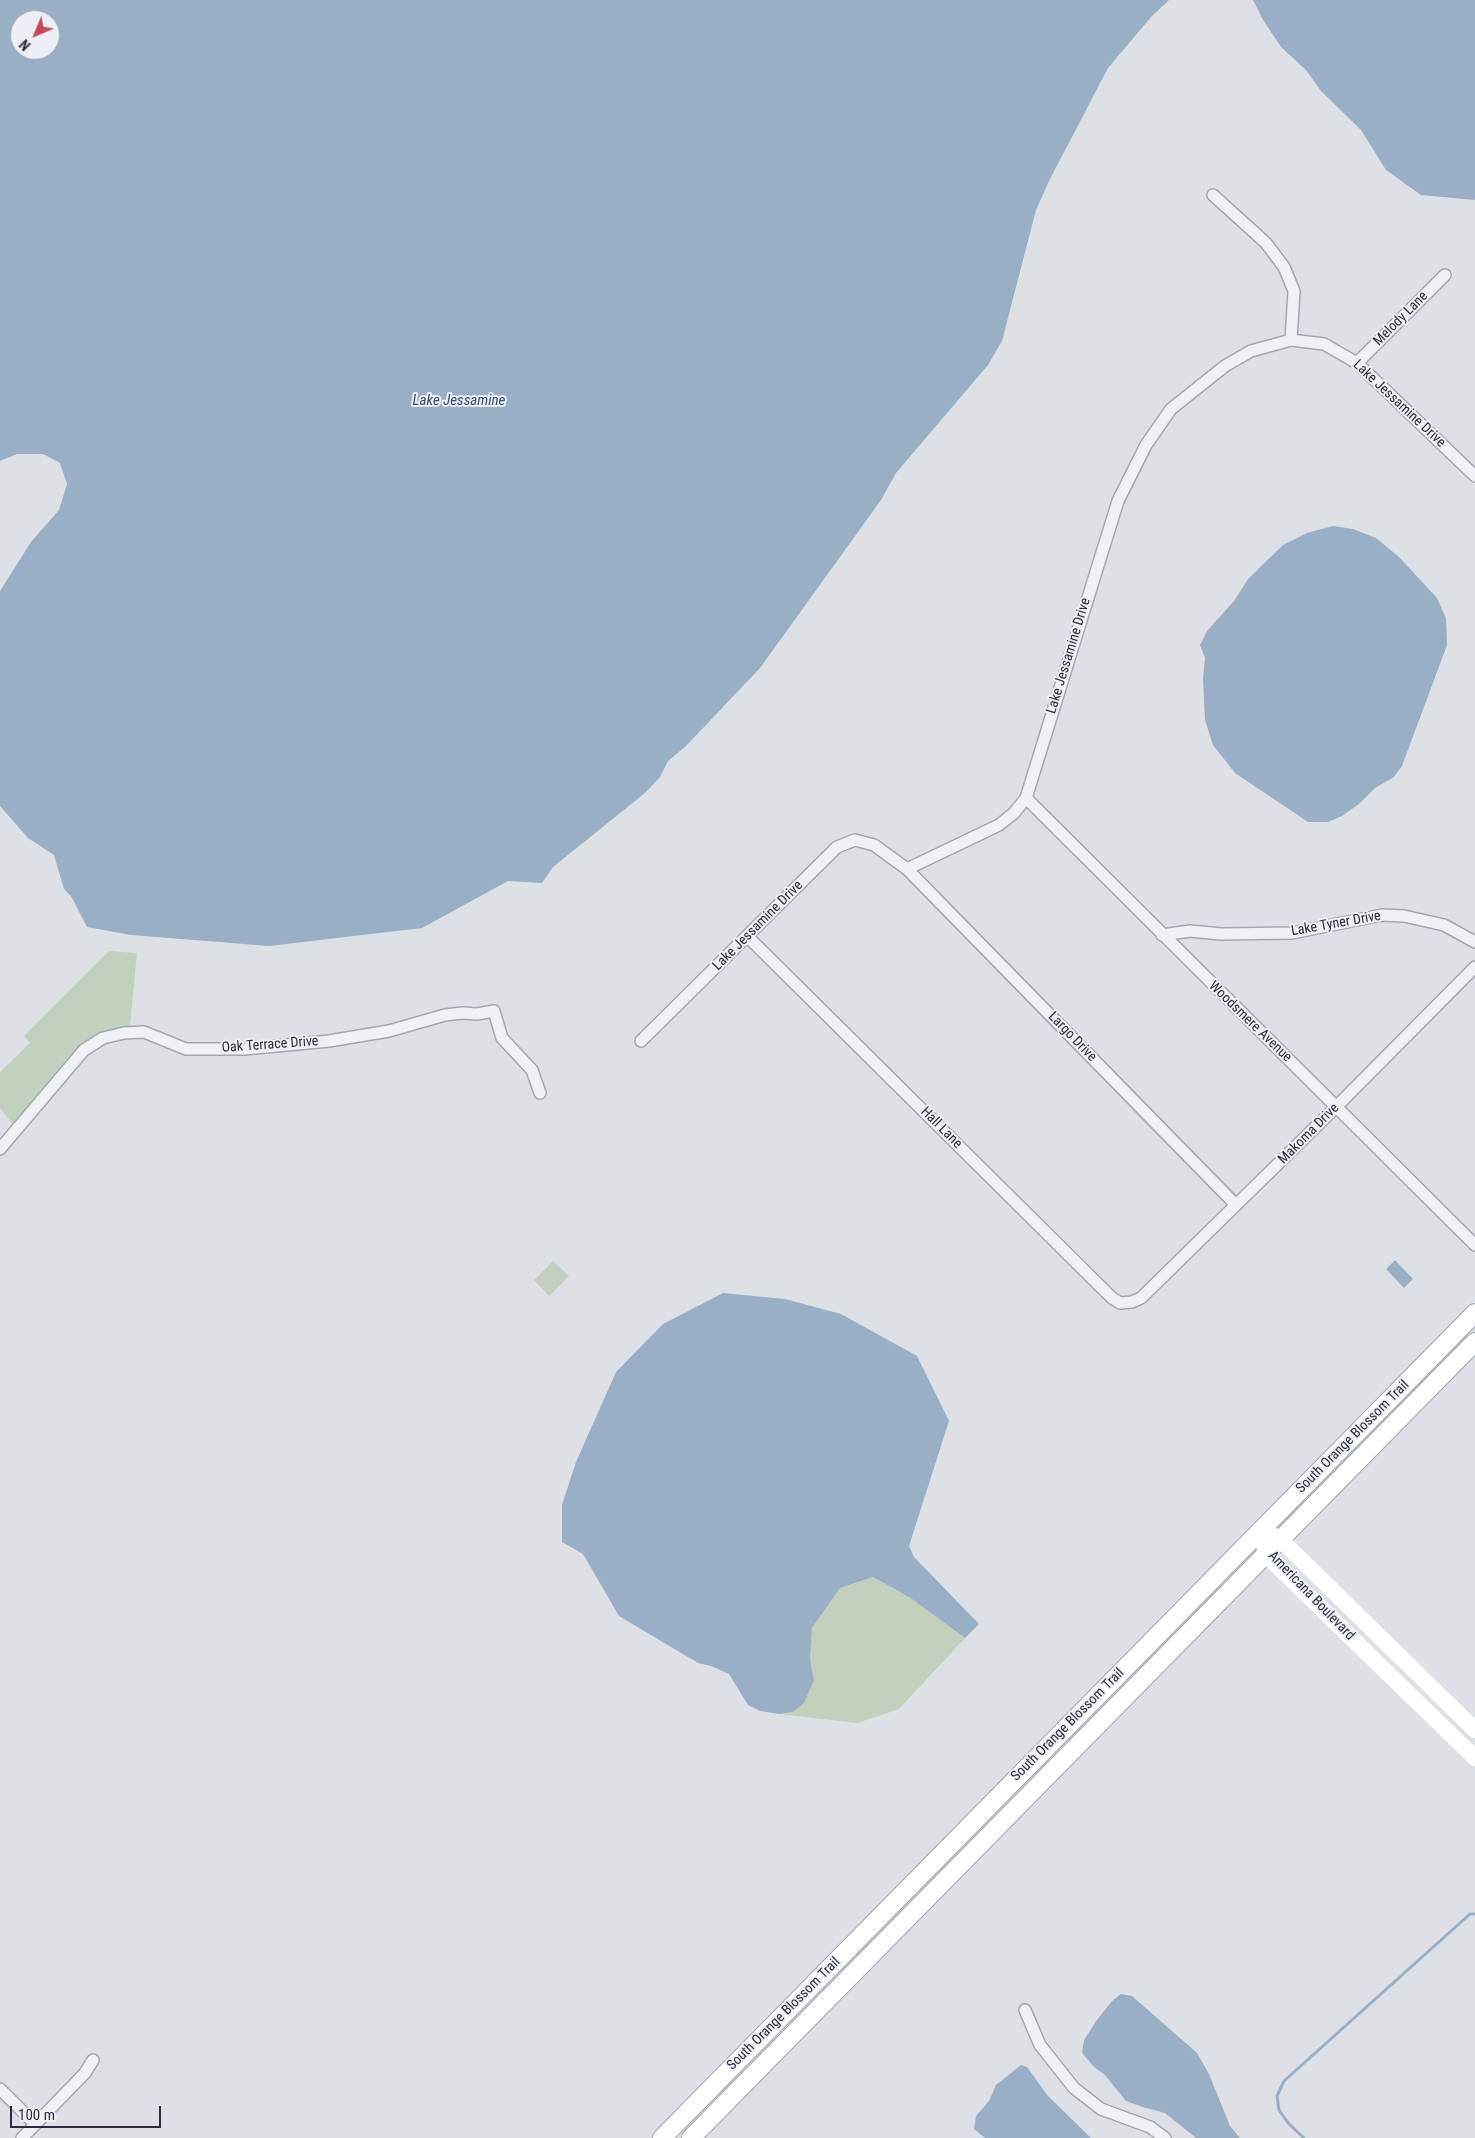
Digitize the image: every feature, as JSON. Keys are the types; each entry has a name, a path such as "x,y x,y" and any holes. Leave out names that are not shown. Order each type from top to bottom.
{"main road":[{"name":"South Orange Blossom Trail","path":"662,2138 1475,1313"},
{"name":"South Orange Blossom Trail","path":"691,2138 1475,1342"},
{"name":"Americana Boulevard","path":"1261,1529 1281,1540 1475,1730"},
{"name":"Americana Boulevard","path":"1261,1529 1266,1555 1475,1758"},
{"path":"917,1908 915,1897 918,1885 930,1866"},
{"path":"769,2059 779,2040 782,2029 781,2016"}],"street":[{"path":"1213,195 1266,244 1284,267 1294,291 1291,340"},
{"name":"Melody Lane","path":"1357,363 1445,275"},
{"name":"Lake Jessamine Drive","path":"641,1041 837,848 855,840 874,845 907,869 999,825 1014,813 1026,798 1118,501 1146,445 1171,410 1225,366 1251,351 1291,340 1324,344 1357,363 1475,476"},
{"name":"Woodsmere Avenue","path":"1026,798 1475,1245"},
{"name":"Largo Drive","path":"907,869 1236,1205"},
{"name":"Lake Tyner Drive","path":"1162,935 1190,931 1221,934 1292,933 1382,915 1404,916 1444,925 1475,942"},
{"name":"Hall Lane","path":"747,936 1112,1298 1120,1303 1132,1302 1141,1298"},
{"name":"Makoma Drive","path":"1141,1298 1337,1106 1475,967"},
{"name":"Oak Terrace Drive","path":"0,1149 84,1050 103,1038 124,1032 144,1032 186,1048 245,1049 329,1041 389,1031 445,1015 477,1014 494,1011 502,1038 532,1070 540,1093"},
{"path":"1398,1684 1413,1670"},
{"path":"1025,2010 1040,2044 1074,2088 1101,2109 1150,2127 1165,2138"},
{"path":"22,2138 86,2073 93,2060"},
{"path":"0,2089 35,2124"}],"green space":[{"path":"109,951 137,953 130,1026 104,1031 86,1042 14,1126 0,1108 0,1072 30,1043 24,1036"},
{"path":"553,1261 569,1276 549,1296 534,1280"},
{"path":"873,1577 909,1597 965,1638 899,1709 857,1723 779,1714 793,1712 814,1680 810,1659 812,1628 840,1588"}],"water":[{"name":"Lake Jessamine","path":"0,0 1169,0 1151,17 1108,68 1049,181 1036,210 1002,341 988,365 896,473 881,500 760,668 686,746 668,761 660,777 645,793 553,867 542,883 508,881 422,928 269,946 131,935 87,927 71,896 64,889 54,855 28,838 0,806 0,591 31,542 59,510 67,484 60,463 43,454 17,454 0,461"},
{"path":"1253,0 1475,0 1475,200 1421,195 1386,170 1361,130 1321,91 1306,70 1281,47 1263,20"},
{"path":"1333,526 1353,529 1376,538 1399,557 1437,598 1446,618 1447,645 1402,766 1394,777 1375,788 1359,804 1342,816 1328,822 1308,822 1235,773 1213,745 1205,720 1203,678 1205,658 1200,645 1207,631 1234,601 1248,579 1283,545 1307,533"},
{"path":"1395,1260 1413,1279 1404,1288 1386,1269"},
{"path":"723,1293 785,1299 841,1314 917,1356 949,1421 909,1546 914,1557 979,1624 965,1638 909,1597 873,1577 840,1588 812,1628 810,1659 814,1680 804,1703 793,1712 779,1714 760,1711 748,1705 729,1674 711,1666 698,1663 619,1616 583,1554 562,1542 562,1505 576,1462 616,1372 663,1324"},
{"path":"1121,1994 1132,1996 1197,2053 1209,2074 1230,2126 1240,2138 1196,2138 1165,2113 1126,2101 1104,2074 1095,2068 1082,2053 1084,2040 1097,2020 1112,2001"},
{"path":"1021,2065 1027,2067 1048,2096 1091,2138 985,2138 974,2129 976,2116 989,2101 996,2085"}],"waterway":[{"path":"1304,2138 1289,2124 1279,2110 1277,2096 1284,2081 1470,1914 1475,1914"}]}
